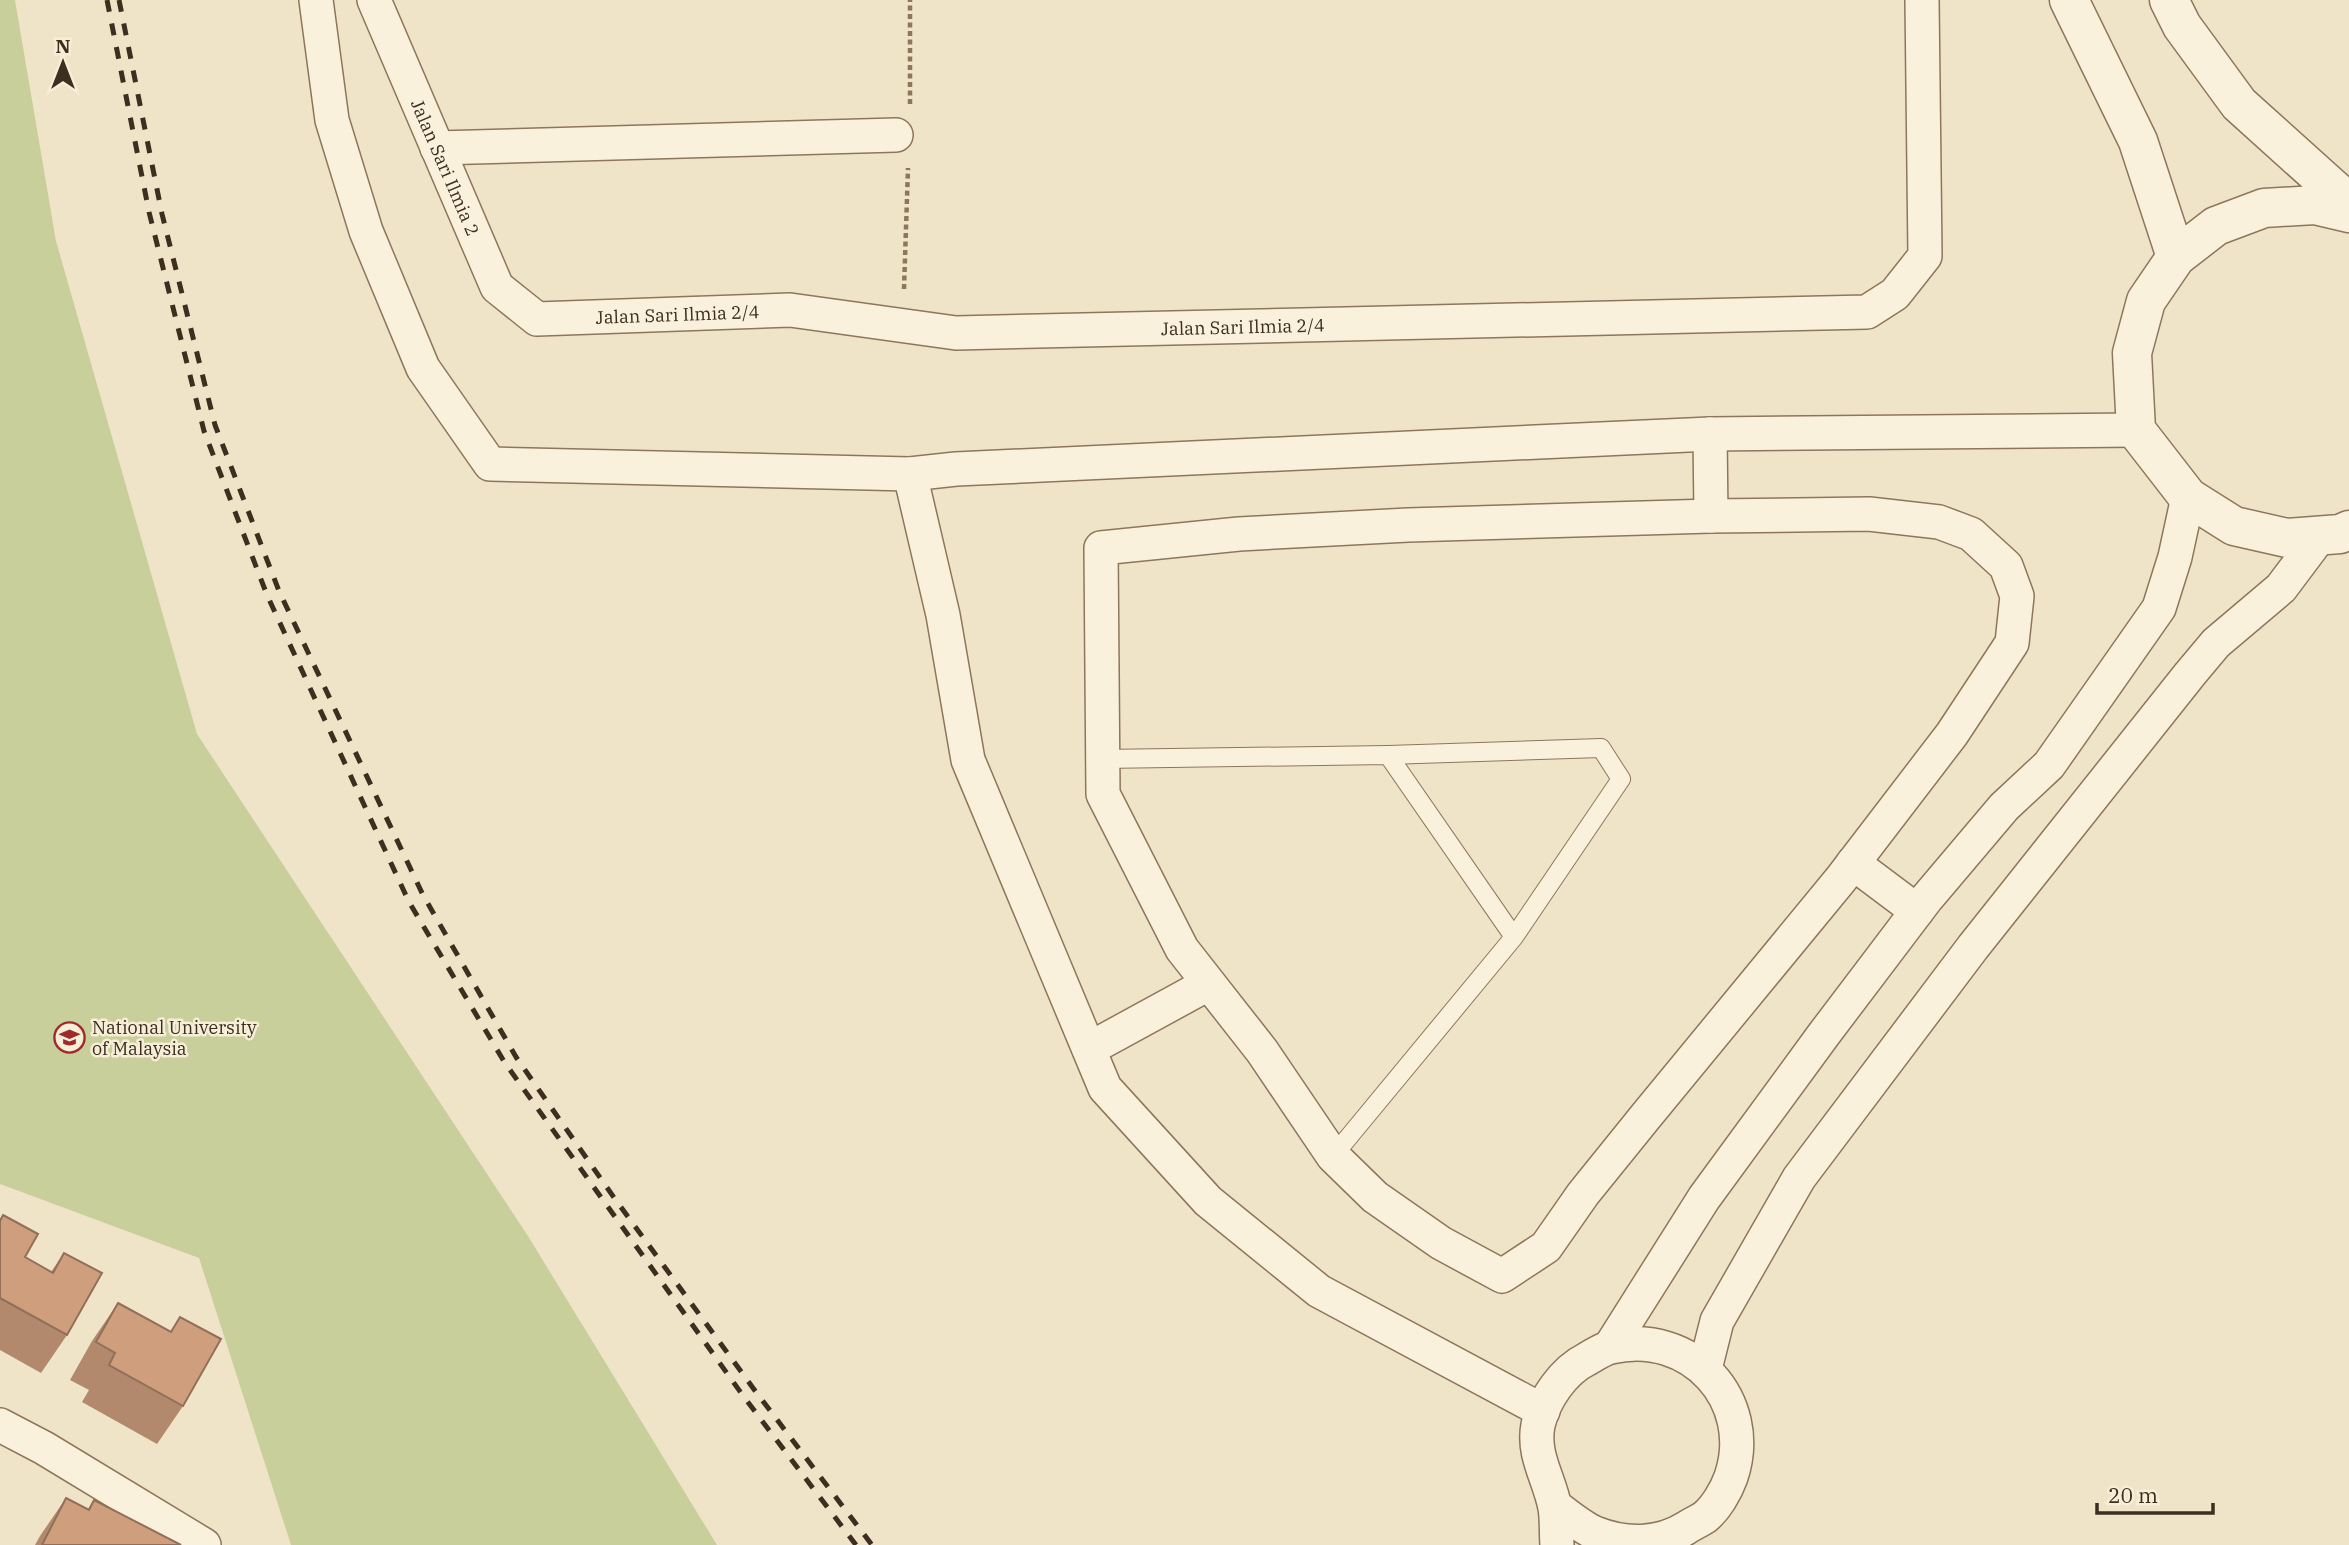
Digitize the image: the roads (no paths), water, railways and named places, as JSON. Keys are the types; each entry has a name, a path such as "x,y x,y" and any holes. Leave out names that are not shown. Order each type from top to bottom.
{"street":[{"path":"316,0 332,120 366,231 423,368 490,464 910,474 956,469 1710,434 2136,430"},
{"name":"Jalan Sari Ilmia 2","path":"374,0 498,287 537,318"},
{"name":"Jalan Sari Ilmia 2/4","path":"537,318 790,310 956,333 1867,312 1895,294 1925,256 1922,0"},
{"path":"2069,0 2138,141 2176,257"},
{"path":"2169,0 2182,26 2239,104 2349,202"},
{"path":"437,148 905,135"},
{"path":"2334,533 2287,538 2234,526 2188,497 2136,430 2132,353 2146,301 2176,257 2216,226 2264,208 2315,205 2349,213"},
{"path":"1710,434 1711,516"},
{"path":"910,474 943,615 968,760 1105,1088 1208,1201 1318,1291 1543,1411"},
{"path":"1610,1347 1704,1198 1917,911 2004,807 2049,765 2159,608 2175,557 2188,497"},
{"path":"1869,514 1939,522 1971,534 2006,566 2017,596 2012,643 1952,734 1853,863 1583,1194 1546,1247 1502,1276 1441,1243 1387,1205 1333,1156 1262,1051 1182,949 1103,794 1101,548 1239,534 1369,527 1711,516 1869,514"},
{"path":"1705,1369 1717,1321 1799,1178 1973,947 2190,674 2216,643 2281,588 2334,533"},
{"path":"1853,863 1917,911"},
{"path":"1089,1049 1208,984"},
{"path":"1555,1506 1593,1532 1632,1542 1671,1541 1706,1516 1726,1490 1736,1460 1737,1429 1727,1399 1705,1369 1688,1357 1649,1344 1610,1347 1574,1365 1549,1395 1538,1426 1538,1458 1555,1506 1557,1545"},
{"path":"0,1424 204,1545"}],"lane":[{"path":"1102,759 1388,755 1601,748 1620,779 1514,937 1333,1156"},
{"path":"1388,755 1514,937"}],"railway":[{"path":"107,0 149,212 204,431 267,595 409,902 505,1063 744,1397 856,1545"},
{"path":"119,0 162,214 215,425 279,591 423,895 516,1057 615,1199 872,1545"}],"place":[{"name":"National University of Malaysia","path":"69,1037"}]}
